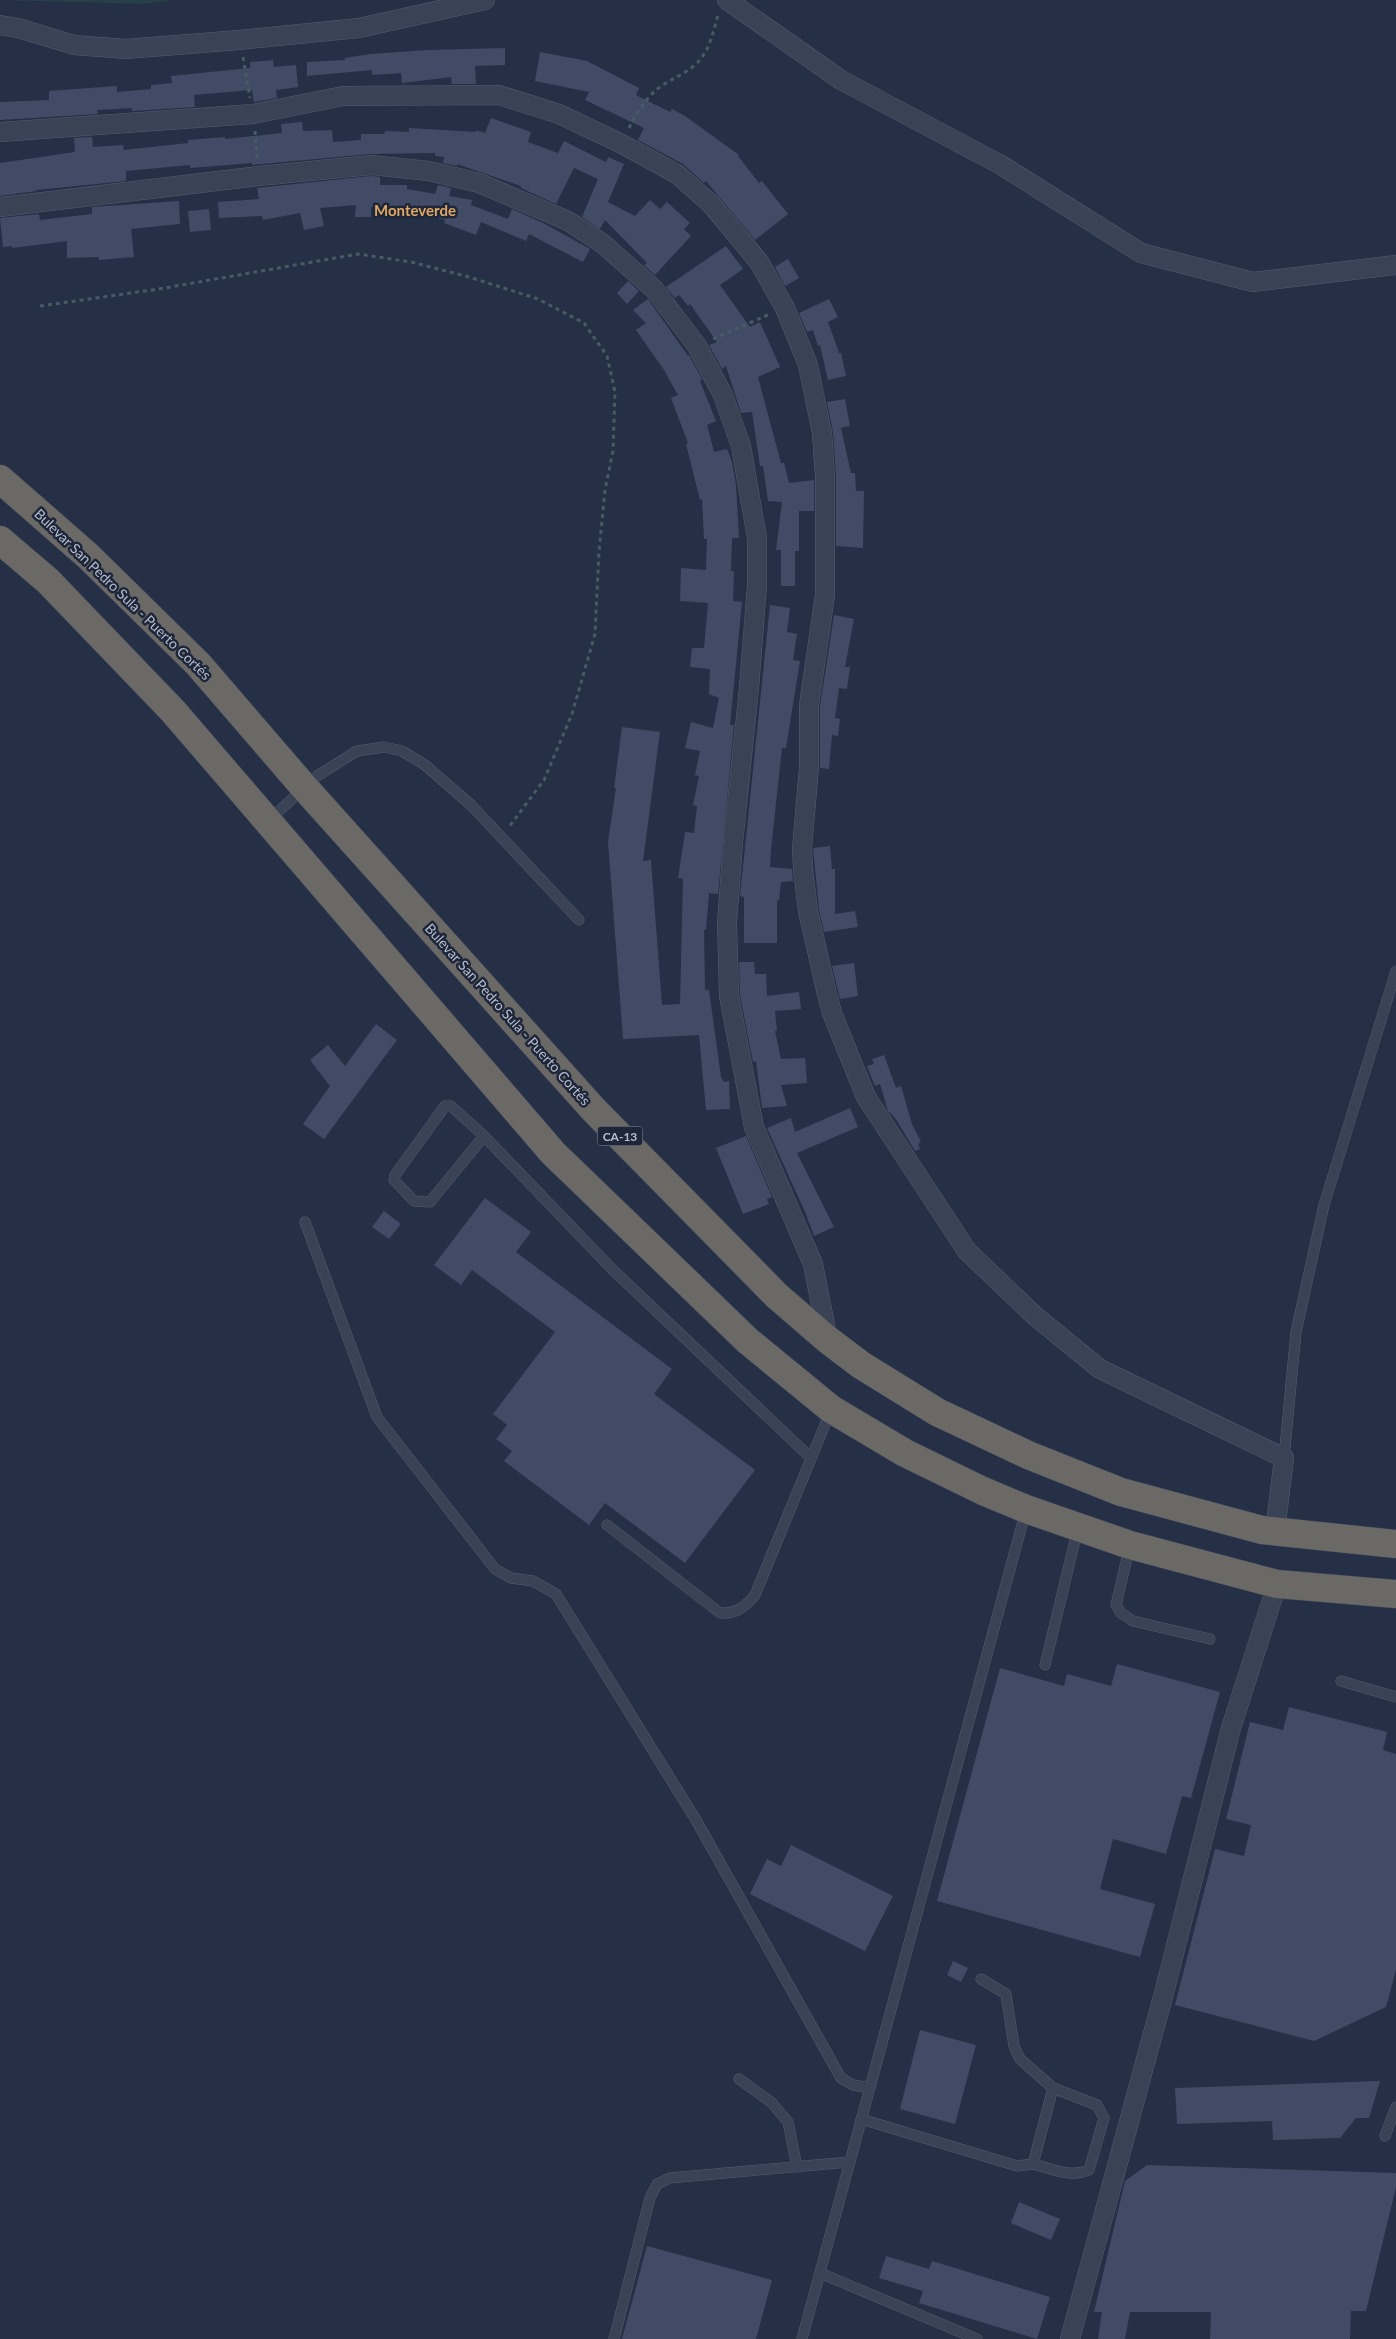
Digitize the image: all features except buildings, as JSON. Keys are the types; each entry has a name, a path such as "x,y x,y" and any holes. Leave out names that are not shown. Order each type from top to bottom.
{"highway":[{"name":"Bulevar San Pedro Sula - Puerto Cortés","path":"0,479 88,556 198,664 304,787 594,1110 777,1296 828,1340 861,1365 937,1412 1028,1455 1121,1492 1229,1522 1275,1532 1396,1544"},
{"path":"0,540 48,581 173,711 553,1153 748,1341 831,1409 905,1453 1026,1509 1130,1545 1277,1584 1396,1594"}],"street":[{"path":"0,25 18,28 74,45 126,49 359,28 485,0"},
{"path":"722,3 841,80 1001,165 1141,253 1252,282 1396,265"},
{"path":"0,132 253,114 343,96 498,95 559,114 620,143 677,174 711,204 759,262 785,308 808,365 822,433 825,476 824,594 809,705 809,767 802,848 803,869 808,911 832,1013 866,1097 967,1251 1034,1316 1100,1369 1284,1458 1275,1532"},
{"path":"0,207 371,164 429,171 478,183 568,221 602,243 654,290 697,346 724,395 741,446 757,538 757,585 750,688 733,843 727,922 729,996 754,1127 813,1264 828,1340"},
{"path":"1070,2339 1164,1993 1231,1728 1277,1584"}],"lane":[{"path":"267,822 304,787 357,751 384,746 402,751 432,770 471,805 579,920"},
{"path":"1284,1458 1296,1332 1324,1205 1396,971"},
{"path":"484,1136 430,1202 414,1201 394,1180 395,1175 445,1106 451,1106 484,1136 614,1271 811,1458"},
{"path":"305,1222 377,1417 495,1569 511,1578 533,1581 556,1594 696,1820 841,2078 853,2085 870,2088"},
{"path":"607,1524 720,1613 730,1614 745,1606 755,1595 831,1409"},
{"path":"802,2339 1026,1509"},
{"path":"1045,1665 1079,1528"},
{"path":"1130,1545 1116,1605 1121,1613 1133,1620 1210,1638"},
{"path":"1342,1681 1396,1697"},
{"path":"861,2119 1017,2166 1033,2164 1065,2173 1081,2173 1089,2170 1104,2118 1097,2105 1053,2088 1020,2059 1014,2046 1006,1994 982,1979"},
{"path":"738,2079 771,2102 788,2122 797,2167"},
{"path":"1033,2164 1053,2088"},
{"path":"1385,2136 1396,2108"},
{"path":"614,2339 650,2198 657,2184 670,2178 850,2162"},
{"path":"820,2273 977,2339"}],"path":[{"path":"620,143 645,102 658,89 697,64 711,42 722,3"},
{"path":"40,306 159,289 358,254 411,262 470,277 538,299 584,323 607,356 615,392 612,451 605,490 599,551 595,634 572,714 544,780 502,837"},
{"path":"697,346 785,308"}],"shaded area":[{"path":"0,0 176,0 142,4"}],"district":[{"name":"Monteverde","path":"415,210"}]}
